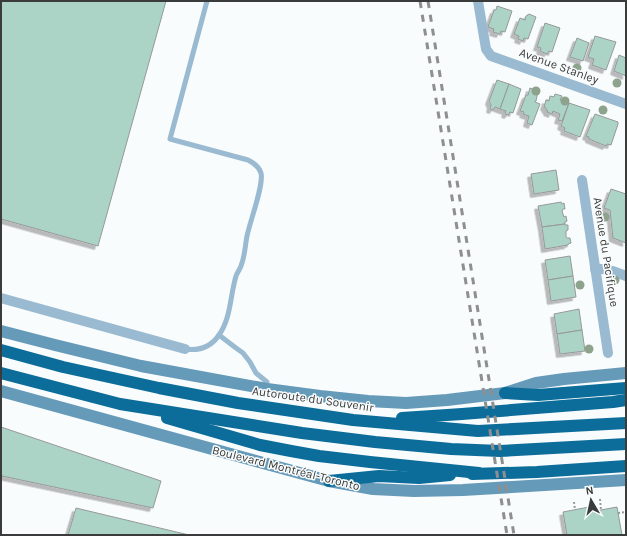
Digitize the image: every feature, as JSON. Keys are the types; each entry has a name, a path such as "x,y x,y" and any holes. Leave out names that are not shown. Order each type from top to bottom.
{"highway":[{"name":"Autoroute du Souvenir","path":"1,350 63,367 159,388 238,403 353,420 478,431 626,423"},
{"path":"1,373 120,404 260,445 319,456 363,462 479,473"},
{"path":"504,393 538,395 626,388"},
{"path":"353,420 462,414 626,400"},
{"path":"120,404 332,437 451,449 516,450 626,444"},
{"path":"330,481 379,476 419,478 479,473 537,472 626,466"}],"main road":[{"path":"1,331 141,366 267,389 368,401 401,403 447,400 504,393 536,383 626,373"},
{"name":"Boulevard Montréal-Toronto","path":"1,391 330,481 373,489 414,492 626,480"}],"street":[{"name":"Avenue Stanley","path":"478,1 486,49 489,54 626,104"},
{"name":"Avenue du Pacifique","path":"582,180 608,352"},
{"path":"596,269 608,270 626,276"},
{"path":"1,298 185,349"}],"lane":[{"path":"185,349 202,349 212,344 219,335 226,320 236,275 243,260 247,236 261,179 261,172 258,167 248,160 170,139 207,1"},
{"path":"219,335 243,354 250,362 256,373 267,382 267,389"}],"path":[{"path":"600,499 601,510"},
{"path":"574,502 575,510"},
{"path":"618,513 626,512"}],"building":[{"path":"1,1 166,1 98,246 1,219"},
{"path":"497,6 512,11 505,32 501,31 500,34 493,32 494,29 488,27"},
{"path":"529,14 536,17 528,39 524,38 523,41 518,39 519,36 514,34 520,18 525,20 526,16"},
{"path":"545,23 560,28 552,52 549,51 547,54 540,51 541,48 537,47"},
{"path":"595,36 616,42 606,70 592,65 594,59 588,57"},
{"path":"577,38 589,43 583,61 570,57"},
{"path":"619,55 626,58 626,76 614,71"},
{"path":"497,80 509,84 500,109 495,107 493,110 490,109 491,105 489,101"},
{"path":"509,84 521,89 513,113 510,112 508,115 505,114 506,111 500,109"},
{"path":"530,88 538,91 535,102 540,104 532,125 527,123 529,116 520,111"},
{"path":"555,94 562,96 560,100 569,103 562,121 558,120 560,114 553,111 552,114 547,112 548,111 544,107 546,100 549,101 550,96 554,97"},
{"path":"569,103 590,110 580,137 564,131 565,128 561,126"},
{"path":"595,114 618,122 611,145 607,144 606,146 589,139 589,137 586,136"},
{"path":"556,170 559,190 534,194 531,174"},
{"path":"611,189 626,194 626,243 613,238 610,210 604,208"},
{"path":"561,202 562,204 564,203 565,209 562,211 564,217 566,216 567,221 565,224 542,227 538,206"},
{"path":"565,224 568,225 566,237 570,238 571,243 568,245 545,249 542,227"},
{"path":"570,256 573,276 548,280 545,260"},
{"path":"573,276 576,297 551,301 548,280"},
{"path":"579,309 582,330 557,334 554,314"},
{"path":"582,330 585,351 560,354 557,334"},
{"path":"1,427 161,481 153,508 2,476 1,479"},
{"path":"589,507 590,512 617,507 622,535 567,535 563,512"},
{"path":"76,508 189,535 68,535"}],"railway":[{"path":"420,1 507,535"},
{"path":"428,1 514,535"}]}
